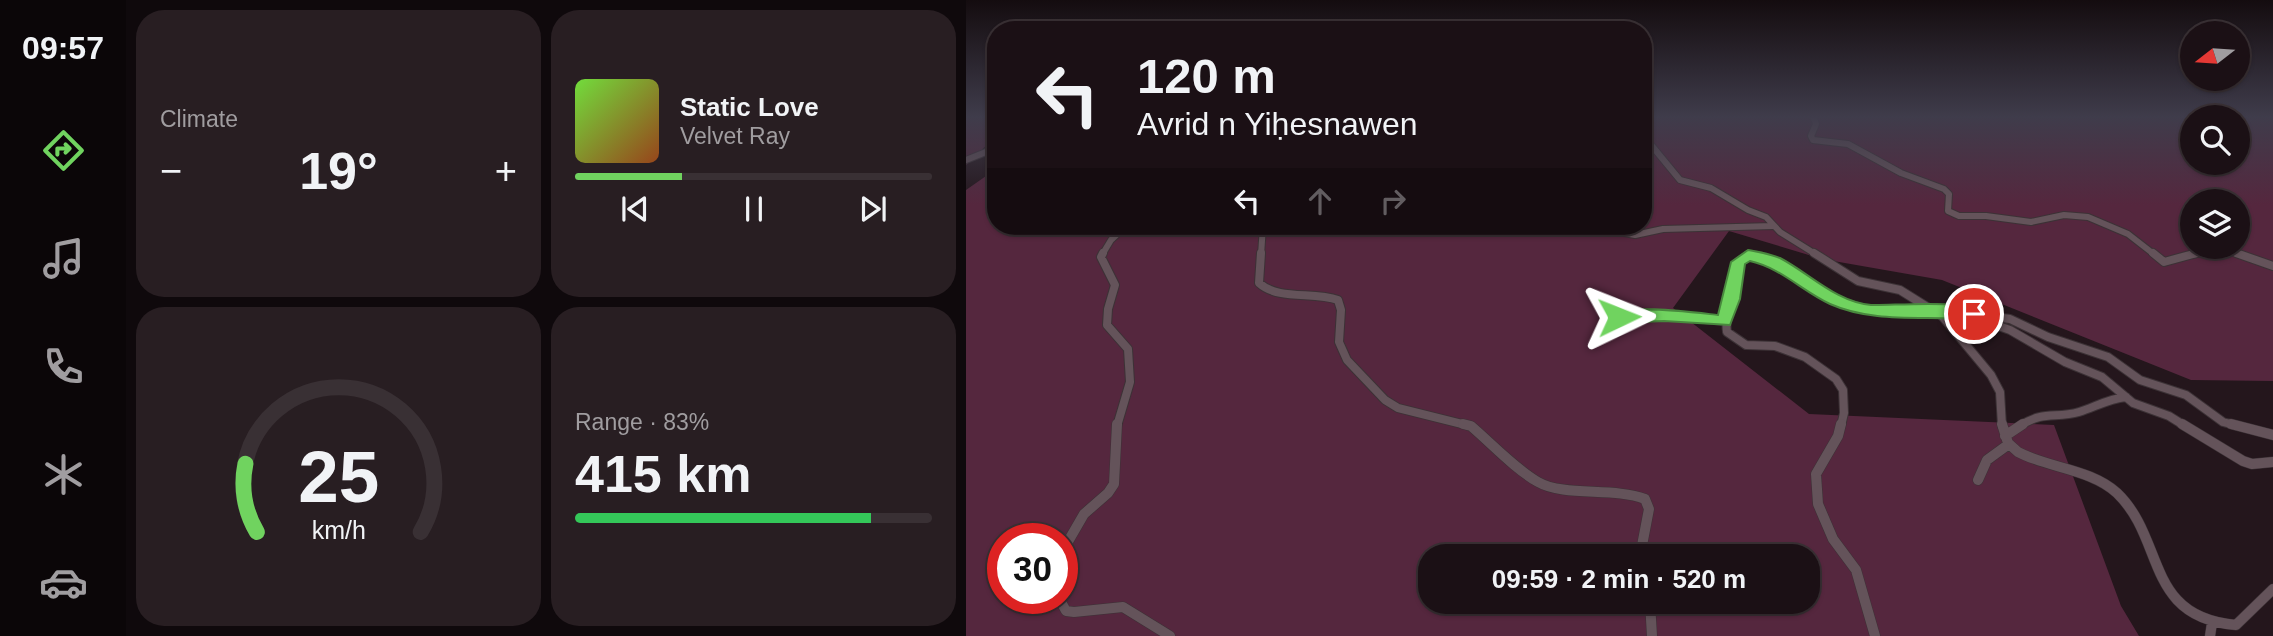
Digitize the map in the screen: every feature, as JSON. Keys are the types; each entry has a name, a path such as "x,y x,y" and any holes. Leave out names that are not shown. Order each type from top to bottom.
{"street":[{"path":"1652,146 1680,180 1721,193 1746,209 1766,217 1773,226 1858,281 1900,290 1935,310 1998,386 2007,440 2026,455 2111,487 2126,502 2150,556 2171,592 2182,604 2212,623 2226,626 2242,622 2273,589"},
{"path":"1849,146 1901,173 1944,189 1949,194 1948,211 1954,215 2037,222 2064,215 2082,216 2109,224 2128,234 2158,260 2164,262 2198,253 2226,250 2273,266"},
{"path":"966,160 987,152"},
{"path":"1652,231 1773,226"},
{"path":"1078,524 1084,514 1114,484 1115,438 1130,388 1130,357 1124,343 1116,338 1107,325 1108,309 1115,285 1101,257 1116,235"},
{"path":"1262,235 1259,283 1271,292 1313,292 1338,300 1341,310 1339,342 1347,360 1385,400 1398,408 1472,426 1539,483 1560,488 1632,494 1645,499 1649,509 1642,544"},
{"path":"1875,636 1856,570 1833,539 1818,503 1816,474 1838,436 1844,413 1843,390 1836,379 1822,368 1789,349 1740,342 1727,331 1724,321 1732,299 1738,262 1748,255 1773,261 1835,300 1858,308 1877,312 1952,311 2014,321 2054,339 2108,357 2140,380 2186,395 2223,422 2273,435"},
{"path":"1952,311 2010,330 2064,362 2102,377 2126,397 2147,409 2169,416 2243,461 2252,464 2273,462"},
{"path":"1619,317 1664,315 1724,321"},
{"path":"1978,480 1987,460 2035,416 2077,413 2110,399 2126,397"},
{"path":"1076,614 1084,615 1123,607 1170,636"},
{"path":"1651,614 1652,636"},
{"path":"2210,636 2212,623"}],"shaded area":[{"path":"966,146 986,146 966,165"},
{"path":"1652,146 2180,146 2180,175 2250,175 2250,146 2273,146 2273,381 2191,380 1942,280 1822,259 1729,231 1673,308 1809,414 2054,425 2121,606 2139,636 966,636 966,190 987,175 987,235 1652,235"}],"route":[{"path":"1619,317 1664,315 1724,321 1732,299 1738,262 1748,255 1773,261 1845,304 1877,312 1937,310 1974,314"}]}
